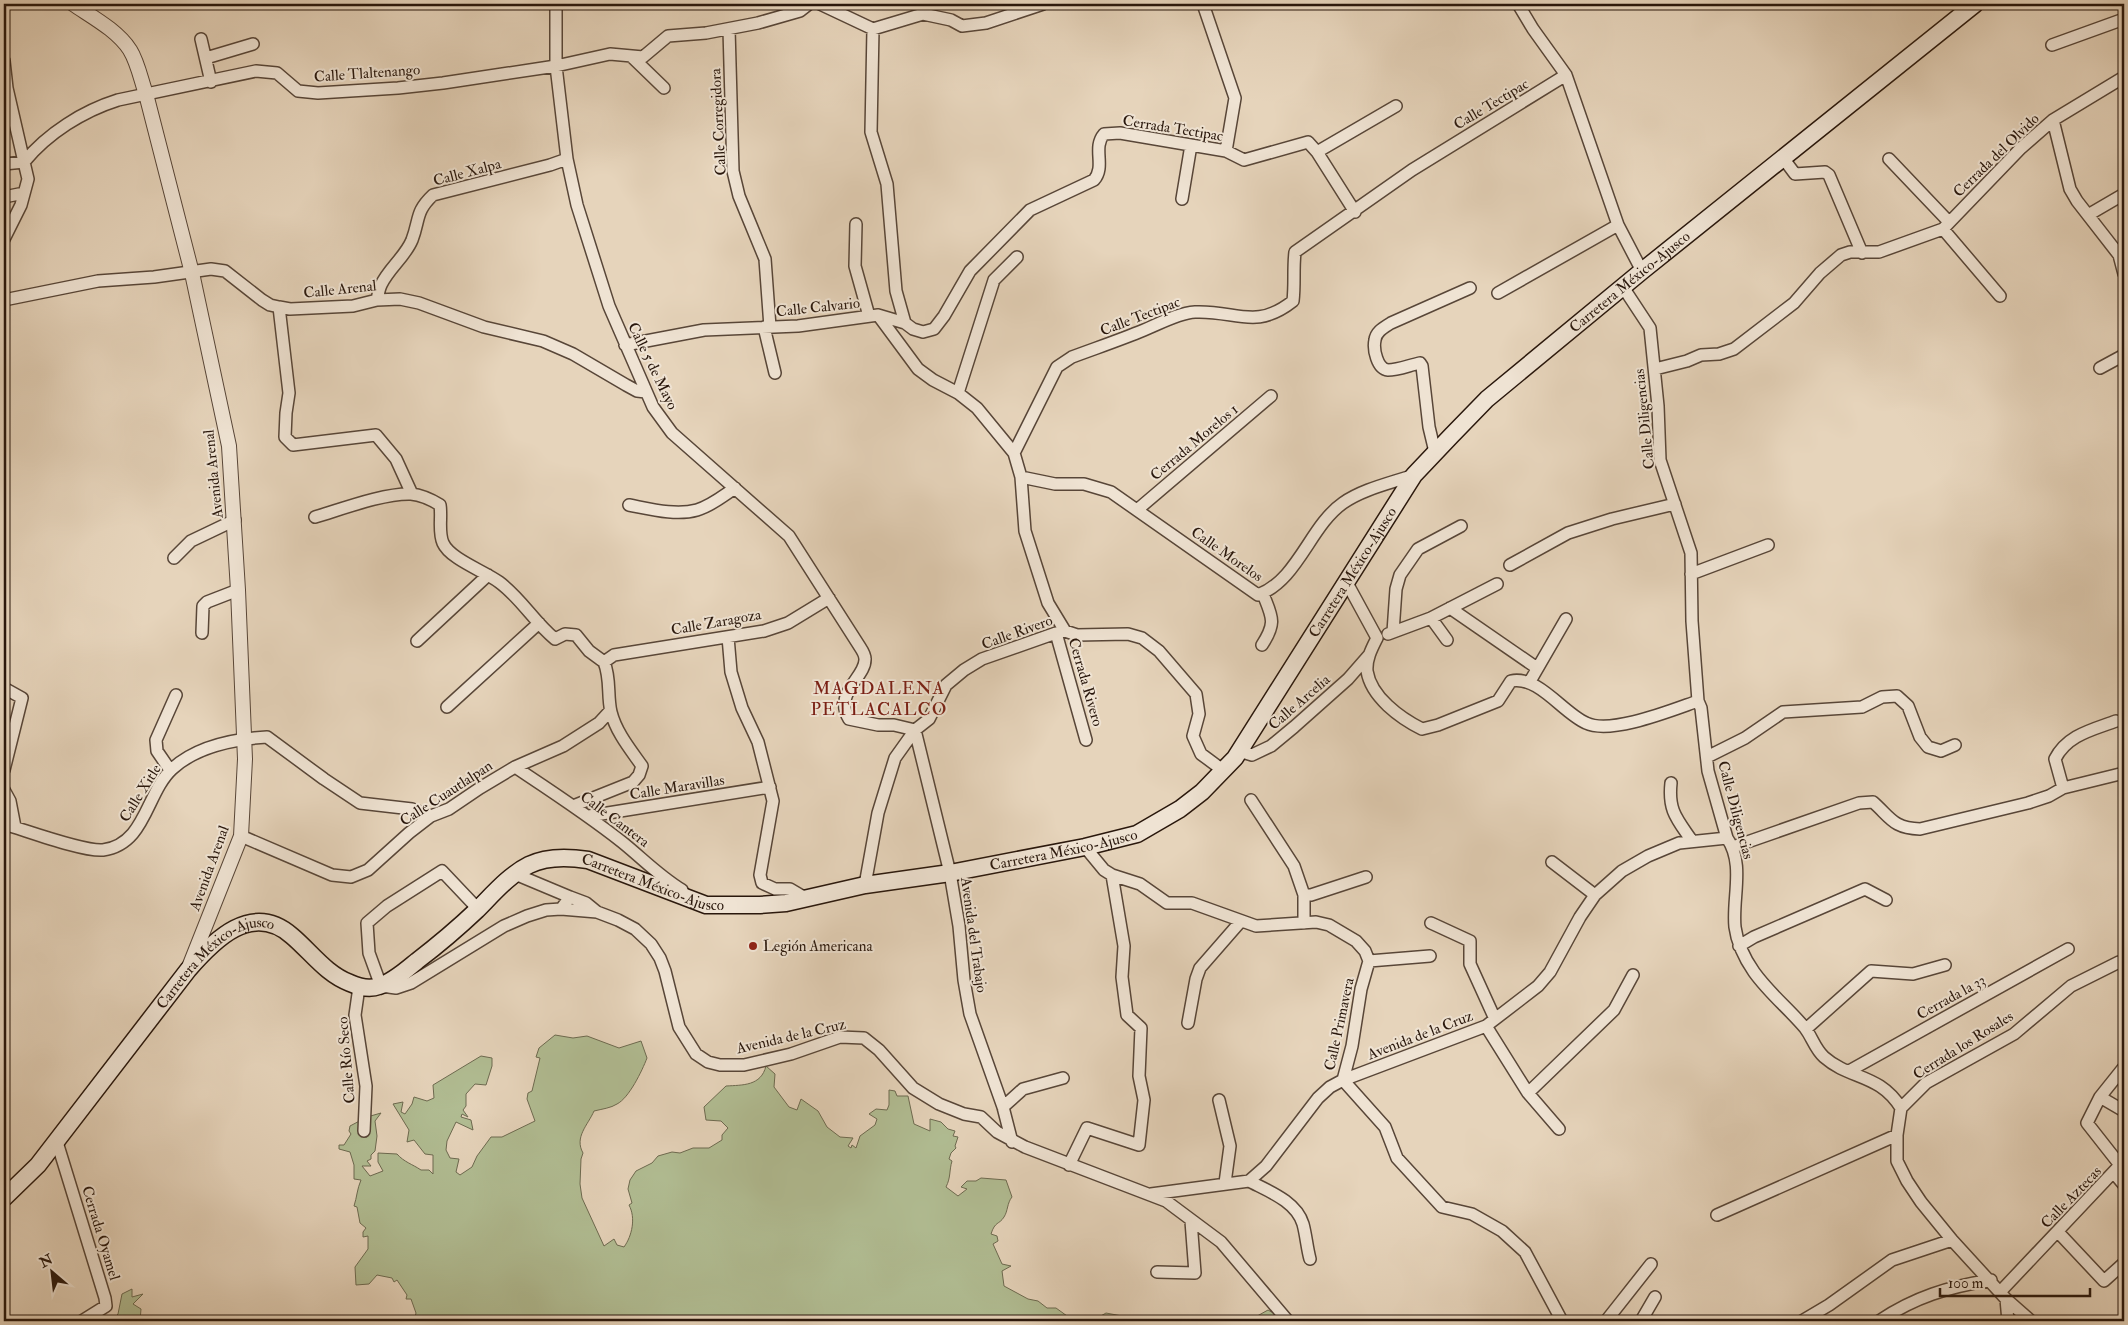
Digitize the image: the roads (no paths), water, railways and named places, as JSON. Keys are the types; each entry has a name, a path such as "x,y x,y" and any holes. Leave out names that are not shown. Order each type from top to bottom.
{"main road":[{"name":"Carretera México-Ajusco","path":"4,1198 38,1165 57,1142 188,970 210,945 226,932 241,925 258,922 276,926 291,934 333,975 359,987 371,988 381,986 404,971 447,938 515,874 530,865 546,860 572,857 588,860 706,905 760,905 807,899 865,885 950,873 1085,847 1130,836 1158,824 1202,792 1224,771 1240,751 1414,475 1487,399 1642,271 1975,4"}],"street":[{"name":"Avenida Arenal","path":"73,4 117,36 130,51 146,94 192,272 229,446 238,590 244,739 245,790 242,836 188,970"},
{"name":"Calle 5 de Mayo","path":"556,4 556,66 567,159 577,205 609,306 653,407 672,434 789,536 860,647 865,658 863,667 847,692 846,714 849,719 915,730"},
{"name":"Calle Tlaltenango","path":"24,162 36,148 79,116 103,105 256,71 277,73 298,91 318,93 443,83 556,66 610,54 643,57 668,36 729,30 785,17 800,11 809,4"},
{"path":"820,4 874,29 924,14 951,20 962,26 986,23 1043,4"},
{"path":"1203,4 1235,98 1226,151"},
{"path":"1518,4 1532,29 1566,75 1618,225 1642,271"},
{"path":"2052,45 2124,18"},
{"path":"856,224 855,266 874,316 905,323 896,291 887,184 871,132 874,29"},
{"name":"Calle Corregidora","path":"729,30 733,171 739,196 766,259 767,327 775,372"},
{"path":"201,39 211,82"},
{"path":"206,58 253,44"},
{"path":"632,57 664,88"},
{"path":"4,61 28,179 21,205 4,239"},
{"name":"Calle Tectipac","path":"1014,453 1057,367 1064,361 1192,312 1215,313 1254,319 1270,316 1282,310 1293,301 1295,252 1355,212 1412,170 1527,101 1566,75"},
{"name":"Cerrada del Olvido","path":"1946,225 2021,148 2053,120 2124,77"},
{"path":"1355,212 1318,152 1396,106"},
{"path":"2053,120 2070,189 2088,215 2122,254 2124,274"},
{"name":"Cerrada Tectipac","path":"905,323 913,329 923,332 934,330 970,272 1030,210 1094,180 1099,173 1098,145 1104,134 1120,133 1226,151 1244,160 1308,142 1318,152"},
{"path":"1182,199 1190,145"},
{"path":"1783,158 1795,174 1825,172 1829,175 1862,253"},
{"name":"Calle Xalpa","path":"377,300 381,284 401,259 412,239 423,205 434,195 550,166 567,159"},
{"path":"1890,159 1946,225 2000,296"},
{"path":"4,164 24,162"},
{"path":"4,197 24,193"},
{"path":"2088,215 2124,194"},
{"path":"1498,293 1618,225"},
{"path":"1654,370 1701,355 1719,354 1734,349 1794,303 1820,273 1841,254 1884,251 1946,225"},
{"path":"958,393 994,280 1017,257"},
{"name":"Calle Arenal","path":"4,300 98,281 212,270 225,271 262,300 279,308 353,306 377,300 400,300 418,303 484,327 543,341 573,354 626,385 646,392"},
{"name":"Calle Diligencias","path":"1623,287 1650,328 1658,406 1660,460 1691,553 1692,621 1698,701 1701,708 1708,771 1736,864 1735,927 1739,946 1753,971 1770,993 1806,1030 1822,1056 1835,1065 1884,1087 1893,1095 1901,1108"},
{"path":"1435,452 1429,427 1422,366 1420,363 1389,370 1382,368 1378,363 1375,340 1380,330 1391,323 1470,288"},
{"path":"279,308 289,393 285,437 293,445 376,434 396,459 412,494"},
{"name":"Calle Calvario","path":"625,345 704,330 798,326 874,316 918,369 933,380 958,393 977,408 1014,453"},
{"path":"2100,368 2124,355"},
{"name":"Cerrada Morelos 1","path":"1136,510 1271,396"},
{"path":"1014,453 1020,477 1025,531 1048,603 1061,632"},
{"name":"Calle Morelos","path":"1020,477 1055,484 1084,484 1111,492 1258,595 1270,591 1299,559 1326,520 1342,504 1371,489 1414,475"},
{"path":"629,505 671,511 695,511 721,499 734,488"},
{"path":"315,517 385,497 412,494 440,505 443,518 440,530 443,544 452,554 499,582 524,605 555,639 565,634 576,635 589,651 604,662 609,673 610,711 618,733 642,766 639,775 633,782 573,806"},
{"path":"1510,565 1568,533 1612,519 1675,504"},
{"path":"174,558 191,541 234,520"},
{"path":"1393,632 1396,589 1400,575 1418,549 1461,526"},
{"path":"1691,574 1768,545"},
{"path":"417,641 488,575"},
{"path":"1347,583 1377,638 1431,618 1496,584"},
{"path":"202,633 203,606 207,602 238,590"},
{"path":"1262,645 1271,632 1274,621 1263,594"},
{"name":"Calle Zaragoza","path":"604,662 614,655 764,631 788,623 829,598"},
{"path":"1450,608 1537,668"},
{"path":"1431,618 1447,640"},
{"path":"1566,620 1529,683 1586,724 1608,726 1645,719 1698,701"},
{"path":"446,707 539,622"},
{"name":"Calle Rivero","path":"865,885 882,796 896,758 915,730 929,719 946,684 964,670 982,660 1061,632 1077,634 1128,634 1142,638 1159,651 1196,694 1199,714 1193,736 1201,754 1224,771"},
{"name":"Cerrada Rivero","path":"1061,632 1086,740"},
{"path":"728,637 734,681 742,708 758,742 773,801 760,875 762,883 775,889 790,889 807,899"},
{"name":"Calle Arcelia","path":"1240,751 1252,755 1271,746 1348,678 1369,655 1377,638"},
{"name":"Calle Arcelia","path":"1369,655 1367,670 1371,683 1380,697 1409,723 1422,729 1438,726 1498,701 1511,681 1521,679 1529,683"},
{"path":"4,688 22,698 4,770"},
{"path":"170,770 157,750 156,740 176,695"},
{"path":"1707,756 1745,738 1783,712 1862,707 1882,697 1896,696 1908,706 1920,737 1928,747 1941,751 1955,745"},
{"name":"Calle Cuautlalpan","path":"242,836 332,875 351,876 368,870 408,833 431,816 450,809 515,767 563,746 599,723 610,711"},
{"path":"2063,788 2055,759 2061,747 2076,737 2116,721"},
{"name":"Avenida del Trabajo","path":"915,730 950,873 970,1014 1003,1107 1012,1142"},
{"name":"Calle Xitle","path":"9,826 92,849 111,848 123,842 136,830 170,770 201,751 222,743 267,737 324,780 360,803 412,809 431,816"},
{"name":"Calle Cantera","path":"515,767 589,816 644,860 663,879 688,892 692,900"},
{"name":"Avenida de la Cruz","path":"1149,1194 1249,1181 1266,1166 1318,1098 1330,1087 1343,1080 1491,1023 1538,986 1550,972 1580,917 1595,895 1622,871 1648,856 1679,843 1692,841 1730,843 1859,803 1873,802 1894,823 1905,828 1920,829 2028,803 2063,788 2124,772"},
{"path":"1671,783 1669,801 1675,817 1692,841"},
{"name":"Calle Maravillas","path":"589,816 770,788"},
{"path":"4,790 10,801 9,826"},
{"path":"1251,800 1294,866 1304,894 1304,923"},
{"name":"Calle Primavera","path":"1085,847 1104,870 1112,875 1140,884 1167,903 1192,903 1256,926 1304,923 1330,924 1356,941 1365,951 1369,961 1361,989 1352,1046 1343,1080 1384,1127 1397,1158 1442,1207 1472,1214 1502,1231 1525,1252 1562,1321"},
{"path":"1552,862 1595,895"},
{"path":"381,986 369,953 367,923 387,906 442,871 478,909"},
{"path":"515,874 586,903 597,912"},
{"path":"1069,1165 1087,1128 1139,1145 1144,1100 1140,1076 1141,1028 1127,1015 1122,977 1124,946 1112,875"},
{"path":"1304,894 1311,895 1366,877"},
{"path":"1739,946 1754,937 1865,889 1886,900"},
{"path":"561,910 570,896"},
{"name":"Avenida de la Cruz","path":"381,986 396,988 411,983 504,926 536,913 561,910 597,912 635,929 651,944 665,971 679,1027 696,1054 708,1062 744,1065 791,1054 840,1037 864,1038 879,1050 913,1088 939,1104 964,1114 981,1117 997,1132 1012,1142 1166,1201 1191,1222 1221,1242 1288,1321"},
{"path":"1188,1023 1196,979 1200,968 1241,921"},
{"path":"1431,923 1470,941 1470,964 1491,1023 1528,1093 1559,1130"},
{"name":"Cerrada la 33","path":"1849,1071 2068,949"},
{"path":"1369,961 1430,956"},
{"name":"Cerrada los Rosales","path":"1901,1108 1926,1083 2014,1034 2071,986 2120,962"},
{"path":"1806,1030 1871,970 1913,974 1945,965"},
{"path":"1528,1093 1614,1010 1633,975"},
{"name":"Calle Río Seco","path":"359,987 355,1015 366,1086 364,1131"},
{"name":"Calle Aztecas","path":"2003,1296 2058,1232 2120,1165 2087,1123 2100,1097 2124,1067"},
{"path":"1003,1107 1023,1088 1063,1078"},
{"path":"2100,1097 2124,1111"},
{"path":"1219,1100 1230,1146 1225,1183"},
{"path":"1901,1108 1897,1135 1897,1161 1907,1182 1952,1240 1991,1280 2003,1296 2031,1321"},
{"path":"1717,1214 1897,1135"},
{"name":"Cerrada Oyamel","path":"57,1142 105,1298 106,1306 82,1321"},
{"path":"2114,1173 2124,1185"},
{"path":"1249,1181 1287,1202 1296,1211 1303,1223 1310,1259"},
{"path":"1157,1272 1195,1273 1191,1222"},
{"path":"2058,1232 2104,1281 2124,1263"},
{"path":"1802,1321 1892,1260 1952,1240"},
{"path":"1606,1321 1651,1264"},
{"path":"1879,1321 1902,1306 1953,1286 1991,1280"},
{"path":"1641,1321 1655,1296"},
{"path":"2003,1296 2008,1321"}],"place":[{"name":"Legión Americana","path":"753,946"}],"district":[{"name":"MAGDALENA PETLACALCO","path":"879,698"}]}
